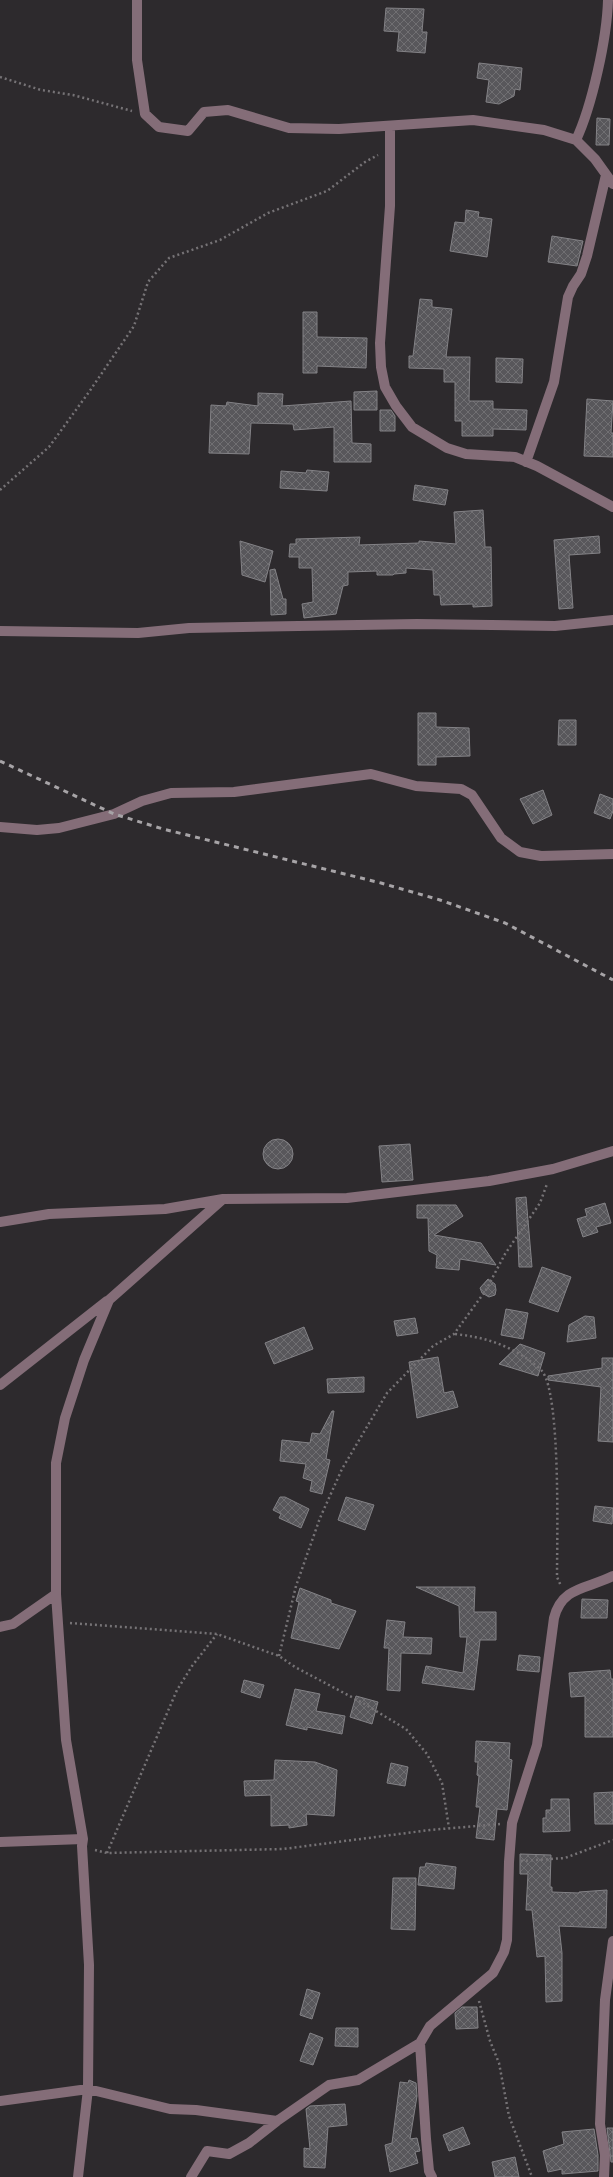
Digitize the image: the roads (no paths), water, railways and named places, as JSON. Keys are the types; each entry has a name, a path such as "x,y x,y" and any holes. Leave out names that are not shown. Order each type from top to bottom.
{"street":[{"path":"137,0 137,60 144,114 159,127 188,131 204,112 228,110 289,128 339,129 473,120 544,130 576,140 595,159 613,184"},
{"path":"576,140 584,123 599,63 608,0"},
{"path":"390,126 390,206 380,343 381,367 385,387 396,406 412,427 447,448 466,454 515,457 613,507"},
{"path":"526,462 554,382 568,297 572,286 581,274 587,256 606,175"},
{"path":"0,631 138,633 189,628 417,624 555,626 613,620"},
{"path":"0,827 37,830 58,828 114,814 142,801 171,793 234,792 371,774 416,786 461,789 472,795 501,838 520,852 541,856 613,854"},
{"path":"0,1222 49,1214 165,1209 222,1199 347,1198 508,1179 553,1169 613,1151"},
{"path":"0,1384 108,1300 222,1199"},
{"path":"78,2177 88,2089 89,1965 82,1842 66,1740 56,1594 56,1463 65,1418 84,1360 108,1300"},
{"path":"191,2177 207,2151 229,2154 249,2144 277,2121 329,2085 358,2080 420,2043 430,2026 476,1989 493,1973 504,1952 507,1940 508,1862 512,1823 537,1745 554,1618 557,1606 565,1596 613,1576"},
{"path":"0,1627 13,1624 56,1594"},
{"path":"0,1842 82,1842"},
{"path":"604,2177 605,2155 600,2124 605,2000 613,1941"},
{"path":"420,2043 426,2139 429,2170 432,2177"},
{"path":"0,2101 88,2089 170,2109 196,2110 277,2121"}],"railway":[{"path":"0,761 114,814 163,829 381,883 440,900 505,923 613,980"}]}
